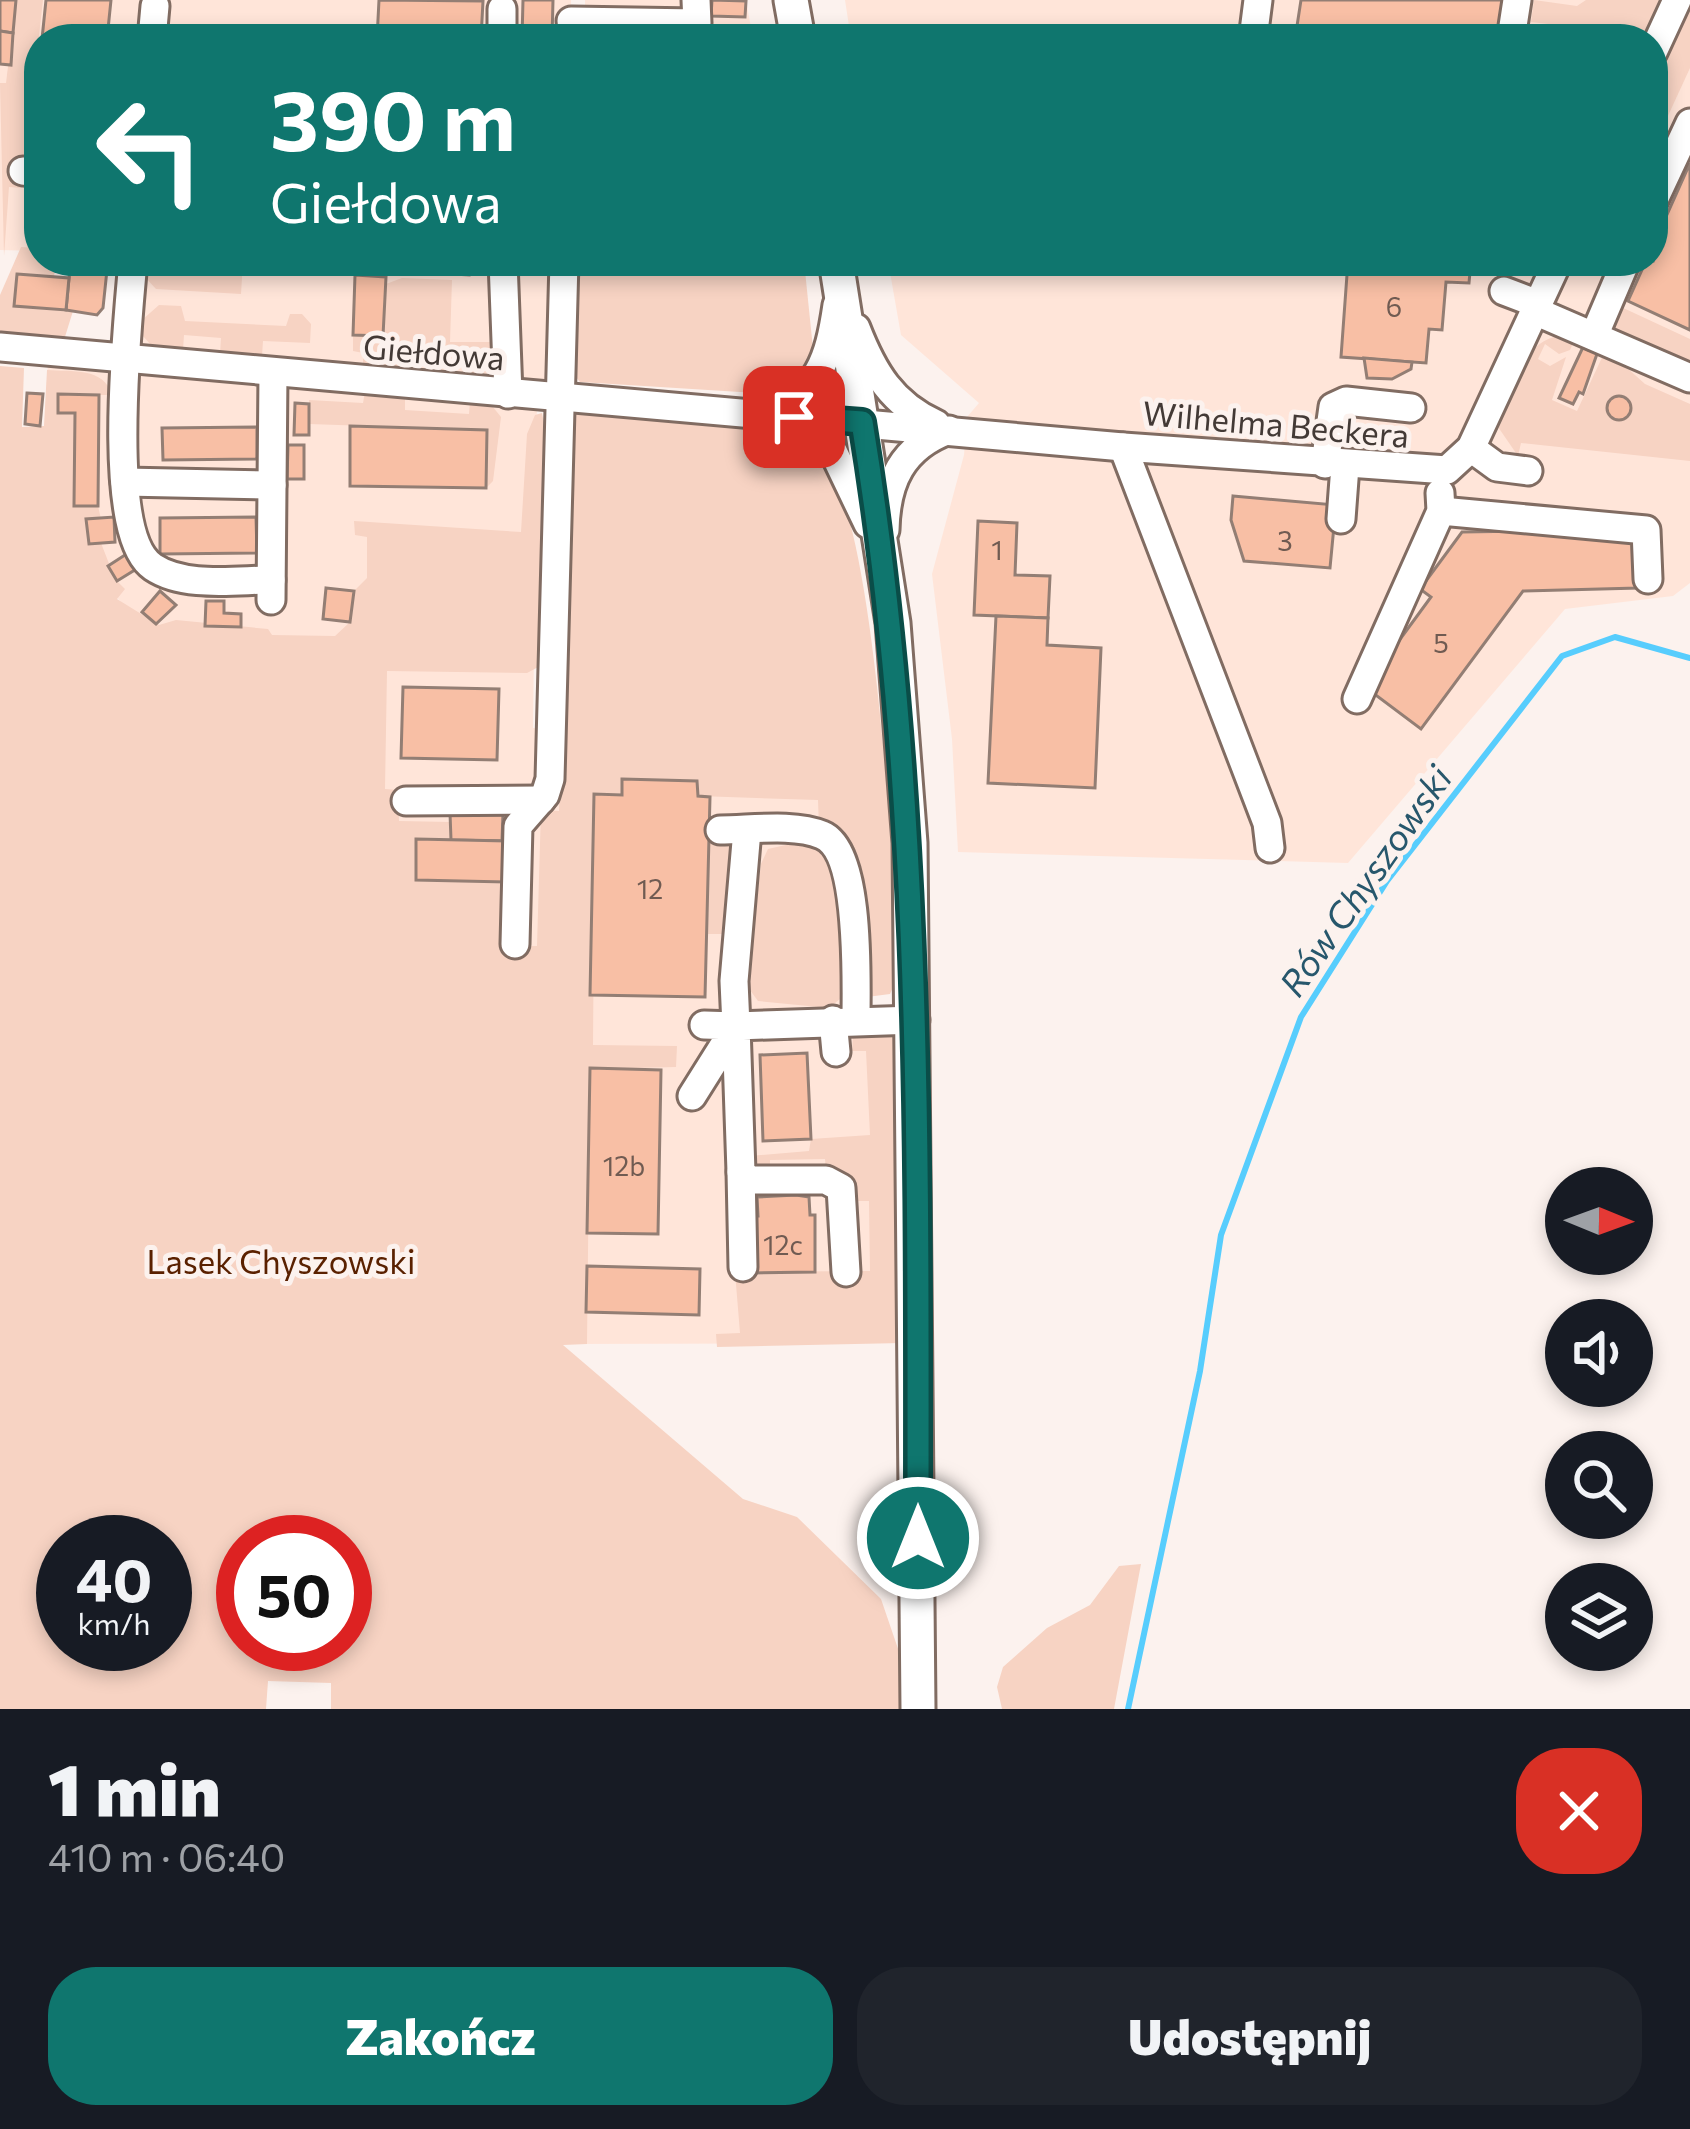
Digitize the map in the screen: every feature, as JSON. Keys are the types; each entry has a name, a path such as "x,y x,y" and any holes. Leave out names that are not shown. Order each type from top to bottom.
{"main road":[{"path":"838,276 884,559 901,704 915,1020 918,1709"}],"street":[{"path":"571,20 605,11 697,22 696,0"},
{"path":"153,24 155,6"},
{"path":"502,9 502,24"},
{"path":"1668,170 1690,123"},
{"path":"132,276 125,359 128,530 135,548 154,568 188,579 271,590 273,373"},
{"path":"504,276 508,394"},
{"path":"515,944 517,828 523,814 541,800 550,779 565,276"},
{"path":"760,414 803,395 823,370 838,276"},
{"path":"839,276 880,380 894,398 949,430"},
{"path":"1528,471 1497,467 1472,448 1551,276"},
{"path":"1594,336 1620,276"},
{"path":"1504,291 1690,378"},
{"name":"Giełdowa","path":"0,347 862,422"},
{"path":"1629,353 1645,376 1690,396"},
{"path":"1341,518 1334,407 1346,401 1411,408"},
{"path":"760,414 803,429 833,451 884,559"},
{"name":"Wilhelma Beckera","path":"862,422 949,430 1058,453 1123,447 1439,471 1447,470 1472,448"},
{"path":"884,559 885,520 900,464 914,447 949,430"},
{"path":"1123,447 1181,630 1267,823 1270,848"},
{"path":"1357,699 1441,511 1439,471"},
{"path":"125,482 272,485"},
{"path":"1441,511 1646,530 1648,579"},
{"path":"406,800 541,800"},
{"path":"743,1267 734,830 820,834 841,854 852,916 844,1020 836,1052"},
{"path":"704,1025 915,1020"},
{"path":"692,1096 736,1026"},
{"path":"742,1172 751,1180 826,1180 841,1188 846,1272"}],"shaded area":[{"path":"0,0 571,0 570,24 24,24 24,251 0,250"},
{"path":"585,0 746,0 750,24 585,24"},
{"path":"845,0 1690,0 1690,583 1673,596 1565,609 1348,863 958,852 952,739 932,574 964,455 967,417 979,403 901,335 891,276 1668,276 1668,24 849,24"},
{"path":"123,276 564,276 561,399 537,398 533,728 885,742 893,844 871,1007 901,1343 561,1344 435,906 117,598 41,493 48,361 116,368"}],"green space":[{"path":"16,0 43,0 40,24 24,24 24,170 22,188 9,187 4,256 0,83 6,83"},
{"path":"1534,0 1577,6 1586,0 1666,0 1656,24 1531,22"},
{"path":"1690,0 1690,68 1668,116 1668,46"},
{"path":"24,247 24,275 17,274 14,306 73,311 64,340 0,335 0,295"},
{"path":"242,276 241,294 156,289 145,277"},
{"path":"578,276 806,276 815,368 787,395 580,382 575,376"},
{"path":"402,278 452,280 450,342 496,342 495,372 464,374 464,356 405,352 403,369 363,364 363,353 353,351 353,335 383,336 386,284"},
{"path":"159,305 181,306 185,321 286,326 290,314 302,314 311,324 310,343 263,341 262,356 220,354 221,338 184,335 183,350 153,347 141,334 142,320"},
{"path":"1619,306 1690,339 1690,371 1609,328"},
{"path":"1560,336 1574,341 1570,350 1559,354 1545,344 1538,359 1550,366 1566,357 1552,400 1577,411 1606,349 1645,384 1690,404 1690,461 1521,443 1518,456 1496,424 1527,357 1547,340"},
{"name":"Lasek Chyszowski","path":"0,366 24,368 22,427 44,426 47,370 95,375 108,386 112,395 58,395 58,412 75,413 74,506 98,506 101,519 86,520 89,543 101,543 115,579 125,589 117,599 159,625 176,620 268,629 272,635 335,636 350,622 354,591 367,578 367,537 355,535 354,521 521,532 527,434 535,415 542,413 546,433 542,665 527,673 387,671 385,789 398,790 399,821 451,822 451,840 417,840 416,879 503,882 503,947 537,946 541,810 559,811 571,413 577,407 763,423 804,444 825,462 843,498 857,555 879,708 897,978 890,994 867,997 858,883 819,828 818,800 698,796 697,781 623,779 622,795 595,795 593,1045 677,1046 676,1067 590,1069 587,1344 563,1345 743,1499 797,1517 881,1599 908,1678 908,1709 331,1709 331,1683 268,1681 266,1709 0,1709"},
{"path":"365,392 405,395 405,410 469,414 470,401 488,401 501,417 493,481 486,488 486,430 309,424 309,400 363,403"},
{"path":"708,842 731,842 735,850 731,934 707,934"},
{"path":"795,843 825,849 839,881 846,994 829,1008 758,1001 747,986 761,864 768,849"},
{"path":"884,1032 895,1038 901,1343 717,1347 716,1334 740,1333 735,1272 870,1271 869,1201 854,1201 826,1171 825,1159 770,1160 770,1174 755,1170 749,1156 809,1151 811,1139 870,1135 866,1051 852,1051 853,1034"},
{"path":"1141,1564 1114,1709 1002,1709 997,1687 1003,1667 1047,1628 1090,1605 1119,1566"}],"building":[{"path":"0,0 16,0 13,33 0,31"},
{"path":"46,0 111,0 109,24 44,24"},
{"path":"379,0 483,1 482,24 378,24"},
{"path":"523,0 553,0 552,24 522,24"},
{"path":"712,0 746,1 745,17 711,16"},
{"path":"1301,0 1504,0 1501,24 1297,24"},
{"path":"0,31 13,33 11,65 0,64"},
{"path":"1690,163 1690,330 1628,301 1639,276 1668,276 1668,212"},
{"path":"17,274 69,278 66,310 14,306"},
{"path":"69,276 106,276 103,308 97,315 66,310"},
{"path":"355,276 386,277 383,336 353,335"},
{"path":"1347,276 1470,276 1469,283 1446,282 1442,330 1429,329 1426,363 1341,357"},
{"path":"1584,345 1598,351 1583,394 1579,392 1573,404 1559,398"},
{"path":"1364,358 1412,362 1411,369 1392,379 1367,378"},
{"path":"27,393 43,394 40,426 25,424"},
{"path":"58,394 99,395 98,506 74,506 75,413 58,413"},
{"path":"1619,396 1631,408 1619,420 1607,408"},
{"path":"295,403 309,404 309,435 294,435"},
{"path":"350,426 487,430 486,488 350,486"},
{"path":"257,427 257,459 163,460 162,428"},
{"path":"288,445 304,445 304,479 287,479"},
{"path":"1233,496 1336,505 1330,568 1244,561 1231,520"},
{"path":"114,517 115,542 89,544 86,519"},
{"path":"256,517 257,553 160,554 160,518"},
{"path":"978,521 1017,523 1015,575 1050,576 1048,618 974,615"},
{"path":"1578,530 1578,538 1637,537 1638,588 1523,591 1421,729 1365,687 1431,597 1420,589 1462,532"},
{"path":"128,553 138,568 117,581 108,566"},
{"path":"326,588 354,591 350,622 323,619"},
{"path":"160,591 176,605 156,624 142,612"},
{"path":"206,601 224,601 224,613 241,614 241,627 205,626"},
{"path":"996,616 1048,618 1047,645 1101,648 1095,788 988,783"},
{"path":"403,687 499,689 497,760 401,758"},
{"path":"622,779 697,781 698,796 710,797 705,997 590,995 594,794 622,795"},
{"path":"450,813 503,813 502,841 451,840"},
{"path":"416,839 507,841 506,882 416,880"},
{"path":"807,1053 811,1139 763,1141 760,1055"},
{"path":"590,1068 661,1070 658,1234 587,1233"},
{"path":"757,1197 809,1197 810,1215 815,1215 815,1272 752,1273 751,1216 758,1216"},
{"path":"587,1266 700,1269 699,1315 586,1312"}],"waterway":[{"name":"Rów Chyszowski","path":"1128,1709 1200,1371 1221,1235 1301,1017 1387,881 1562,656 1615,637 1690,658"}],"route":[{"path":"794,417 862,422 893,622 910,843 915,1020 918,1538"}]}
